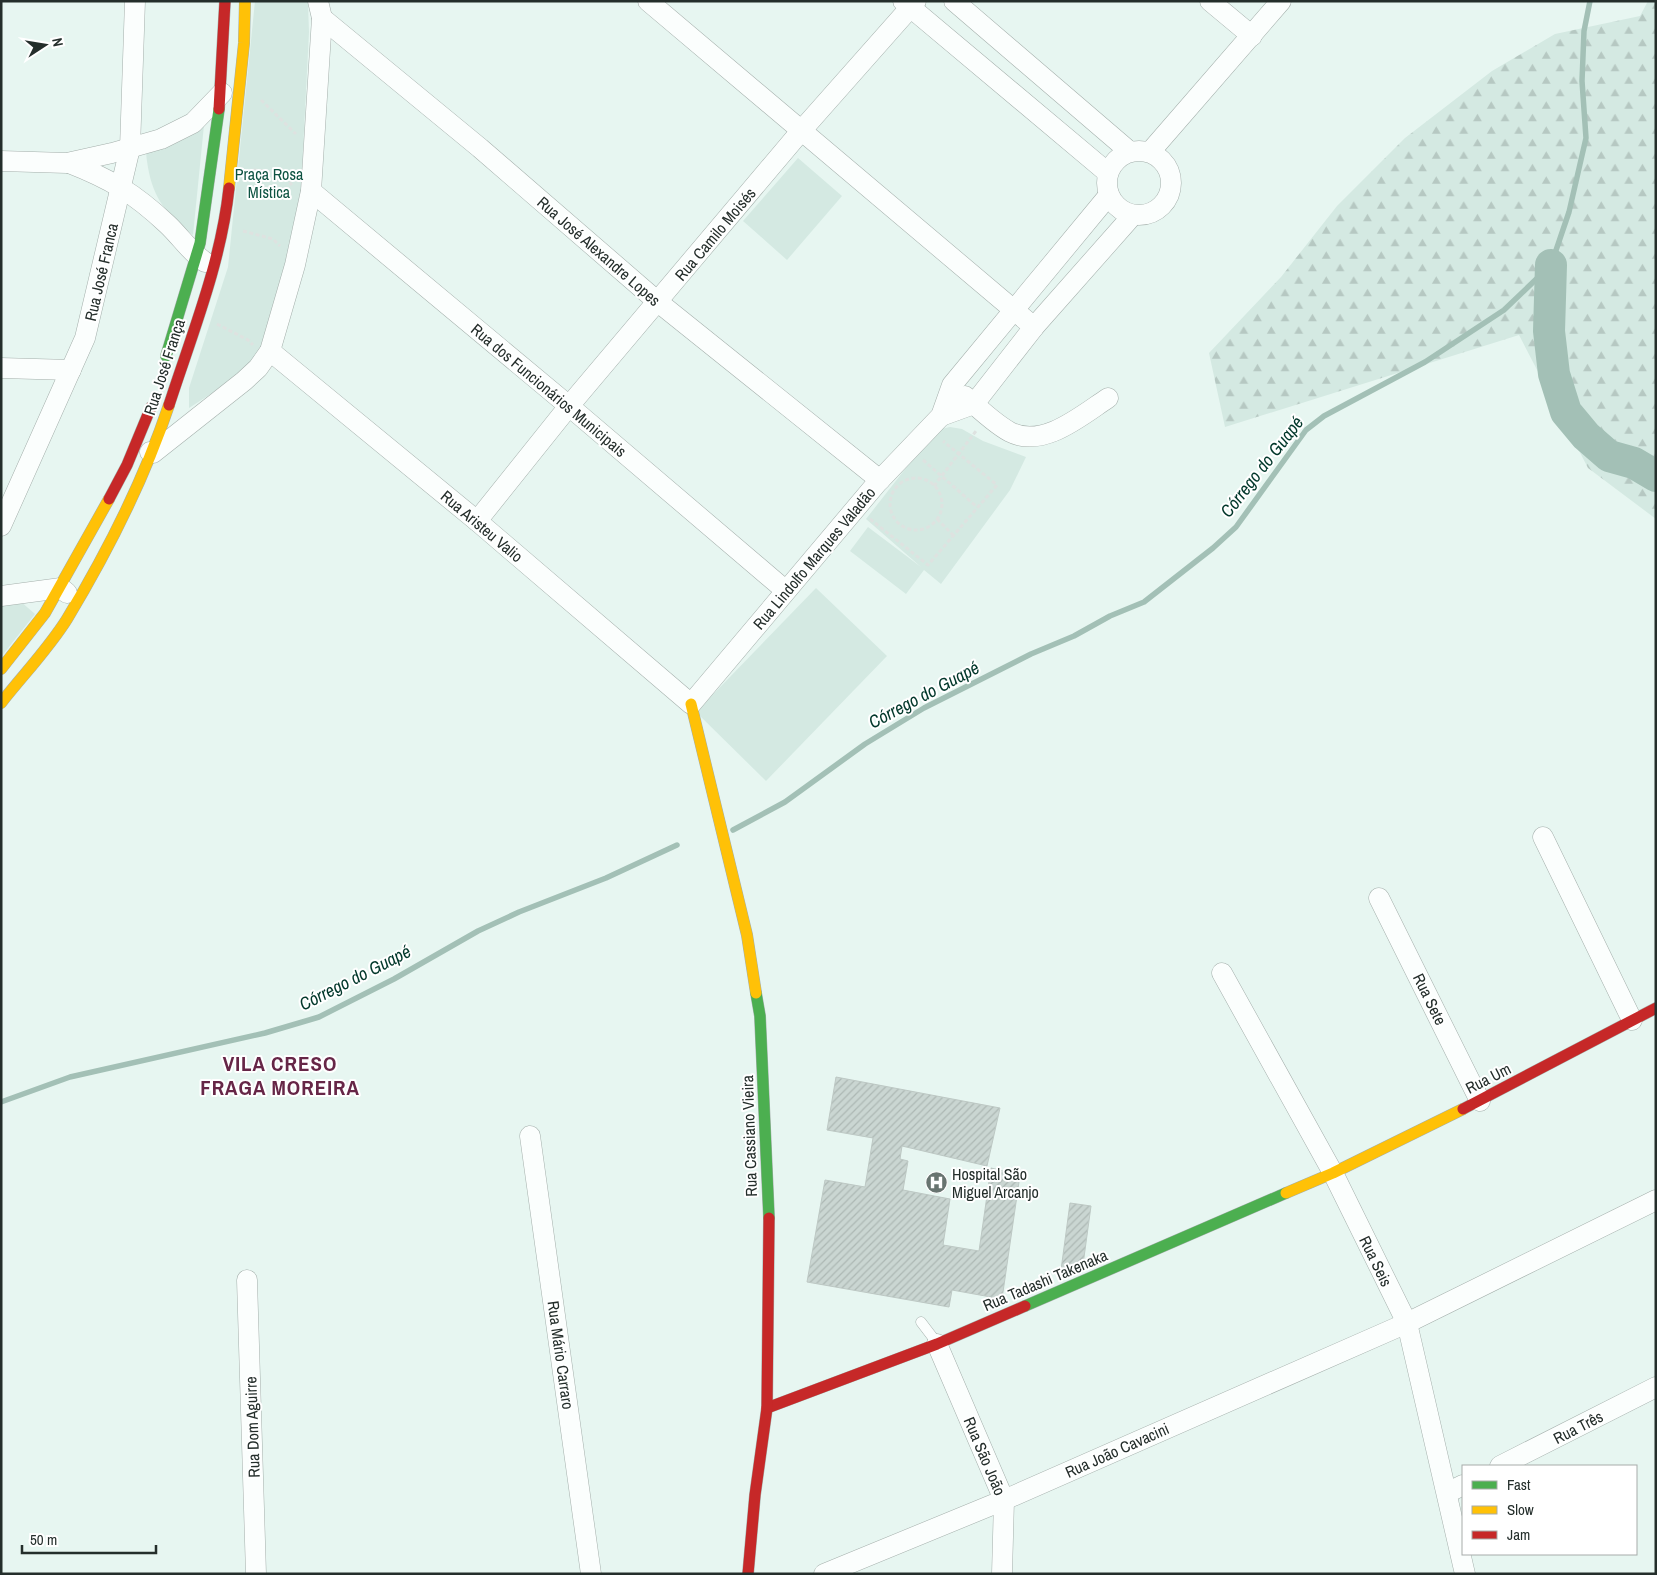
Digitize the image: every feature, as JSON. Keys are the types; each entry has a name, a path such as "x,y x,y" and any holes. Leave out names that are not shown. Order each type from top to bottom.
{"street":[{"name":"Rua José Franca","path":"1,526 85,338 130,148 135,1"},
{"name":"Rua José França","path":"1,703 66,620 129,505 153,453 214,268 222,230 230,174 230,94 225,1"},
{"name":"Rua José França","path":"164,363 200,243 230,94 246,1"},
{"path":"648,1 1012,310 1034,326"},
{"path":"954,1 1129,151"},
{"path":"1210,1 1252,36"},
{"path":"1150,152 1281,1"},
{"path":"910,3 1108,173"},
{"name":"Rua Camilo Moisés","path":"477,521 569,406 910,3"},
{"path":"135,446 153,453 244,381 268,354 296,259 309,199 314,151 320,10"},
{"name":"Rua José Alexandre Lopes","path":"320,10 658,302 880,480"},
{"path":"1,161 67,162 161,139 193,123 230,94"},
{"path":"1140,150 1150,152 1166,165 1170,175 1169,196 1154,212 1144,215 1133,215 1123,211 1114,204 1106,184 1108,173 1112,163 1129,151 1140,150"},
{"path":"67,162 104,176 121,186 164,222 196,256 214,268"},
{"name":"Rua Lindolfo Marques Valadão","path":"691,704 856,507 941,416 952,385 1012,310 1109,195"},
{"name":"Rua dos Funcionários Municipais","path":"309,199 569,406 785,590"},
{"path":"981,410 1034,326 1133,215"},
{"name":"Rua Aristeu Valio","path":"268,354 477,521 691,704"},
{"path":"1,368 71,370"},
{"path":"952,385 1011,432 1028,436 1063,427 1108,398"},
{"name":"Rua José França","path":"1,670 61,588 135,446 153,398"},
{"name":"Rua Lindolfo Marques Valadão","path":"941,416 981,410"},
{"path":"1,596 61,588 78,600"},
{"name":"Rua Cassiano Vieira","path":"691,704 747,935 760,1016 769,1190 766,1408 755,1495 748,1574"},
{"path":"1544,837 1632,1020"},
{"name":"Rua Sete","path":"1379,898 1480,1101"},
{"name":"Rua Seis","path":"1222,973 1333,1174 1407,1323 1455,1489 1462,1548"},
{"name":"Rua Um","path":"1333,1174 1480,1101 1656,1008"},
{"name":"Rua Mário Carraro","path":"530,1136 591,1574"},
{"name":"Rua Tadashi Takenaka","path":"766,1408 937,1344 1333,1174"},
{"name":"Rua João Cavacini","path":"824,1574 1004,1500 1407,1323 1656,1200"},
{"name":"Rua Dom Aguirre","path":"247,1280 256,1574"},
{"name":"Rua São João","path":"937,1344 1004,1500 1002,1574"},
{"name":"Rua Três","path":"1502,1465 1656,1387"},
{"name":"Rua Seis","path":"1463,1555 1465,1574"}],"lane":[{"path":"921,1322 937,1344"}],"path":[{"path":"230,94 258,98 314,151"},
{"path":"230,174 252,170 269,171 282,176 309,199"},
{"path":"222,230 249,231 273,239 296,259"},
{"path":"198,317 225,327 268,354"},
{"path":"934,486 959,453 981,410"},
{"path":"856,507 928,565 997,485 946,442 938,440"},
{"path":"925,453 921,458 977,507"},
{"path":"903,482 915,478 924,480 934,486 941,498 942,506 937,519 928,527 920,530 904,527 897,522 890,507 894,490 909,474"},
{"path":"937,519 953,535"}],"green space":[{"name":"Praça Rosa Mística","path":"255,1 307,1 308,4 309,32 301,189 288,260 265,340 252,361 237,377 189,408 189,388 228,267"},
{"path":"1648,1 1656,1 1656,519 1588,468 1519,335 1225,427 1209,353 1281,277 1337,206 1405,138 1492,71 1555,34 1640,16"},
{"path":"204,125 193,235 173,218 159,200 154,190 146,153"},
{"path":"798,158 842,196 787,260 743,221"},
{"path":"950,427 962,429 983,441 1026,457 1010,490 941,584 924,570 906,594 850,551 868,527 921,567 866,519 931,436 941,429"},
{"path":"816,588 887,656 766,781 696,712"},
{"path":"20,601 35,614 1,657 1,602"}],"building":[{"path":"836,1077 1000,1108 987,1166 902,1146 900,1159 908,1161 903,1190 950,1199 943,1245 979,1251 991,1168 1020,1175 1002,1299 952,1290 949,1307 807,1282 825,1180 865,1187 873,1138 827,1130"},
{"path":"1070,1203 1091,1206 1082,1272 1061,1270"}],"waterway":[{"name":"Córrego do Guapé","path":"733,830 785,802 865,744 924,708 1031,654 1074,636 1110,616 1144,602 1213,548 1236,527 1306,430 1324,416 1425,362 1504,310 1551,265 1569,212 1586,138 1582,81 1584,31 1590,1"},
{"path":"1551,265 1549,331 1554,374 1566,412 1586,436 1609,456 1634,463 1656,476"},
{"name":"Córrego do Guapé","path":"1,1102 70,1077 265,1033 319,1017 394,979 478,931 519,912 606,878 677,845"}],"traffic: fast":[{"path":"166,356 200,243 219,109"},
{"path":"756,993 760,1016 769,1218"},
{"path":"1025,1306 1286,1193"}],"traffic: slow":[{"path":"229,188 244,43 245,1"},
{"path":"1,703 52,640 82,593 111,541 137,488 169,405"},
{"path":"1,669 45,613 109,499"},
{"path":"691,704 747,935 756,993"},
{"path":"1286,1193 1333,1173 1463,1109"}],"traffic: jam":[{"path":"219,109 225,1"},
{"path":"169,405 213,271 229,188"},
{"path":"109,499 127,465 151,407"},
{"path":"1463,1109 1656,1008"},
{"path":"748,1574 755,1495 767,1408 769,1218"},
{"path":"767,1408 937,1344 1025,1306"}],"place":[{"name":"Hospital São Miguel Arcanjo","path":"936,1183"}],"district":[{"name":"VILA CRESO FRAGA MOREIRA","path":"280,1076"}]}
